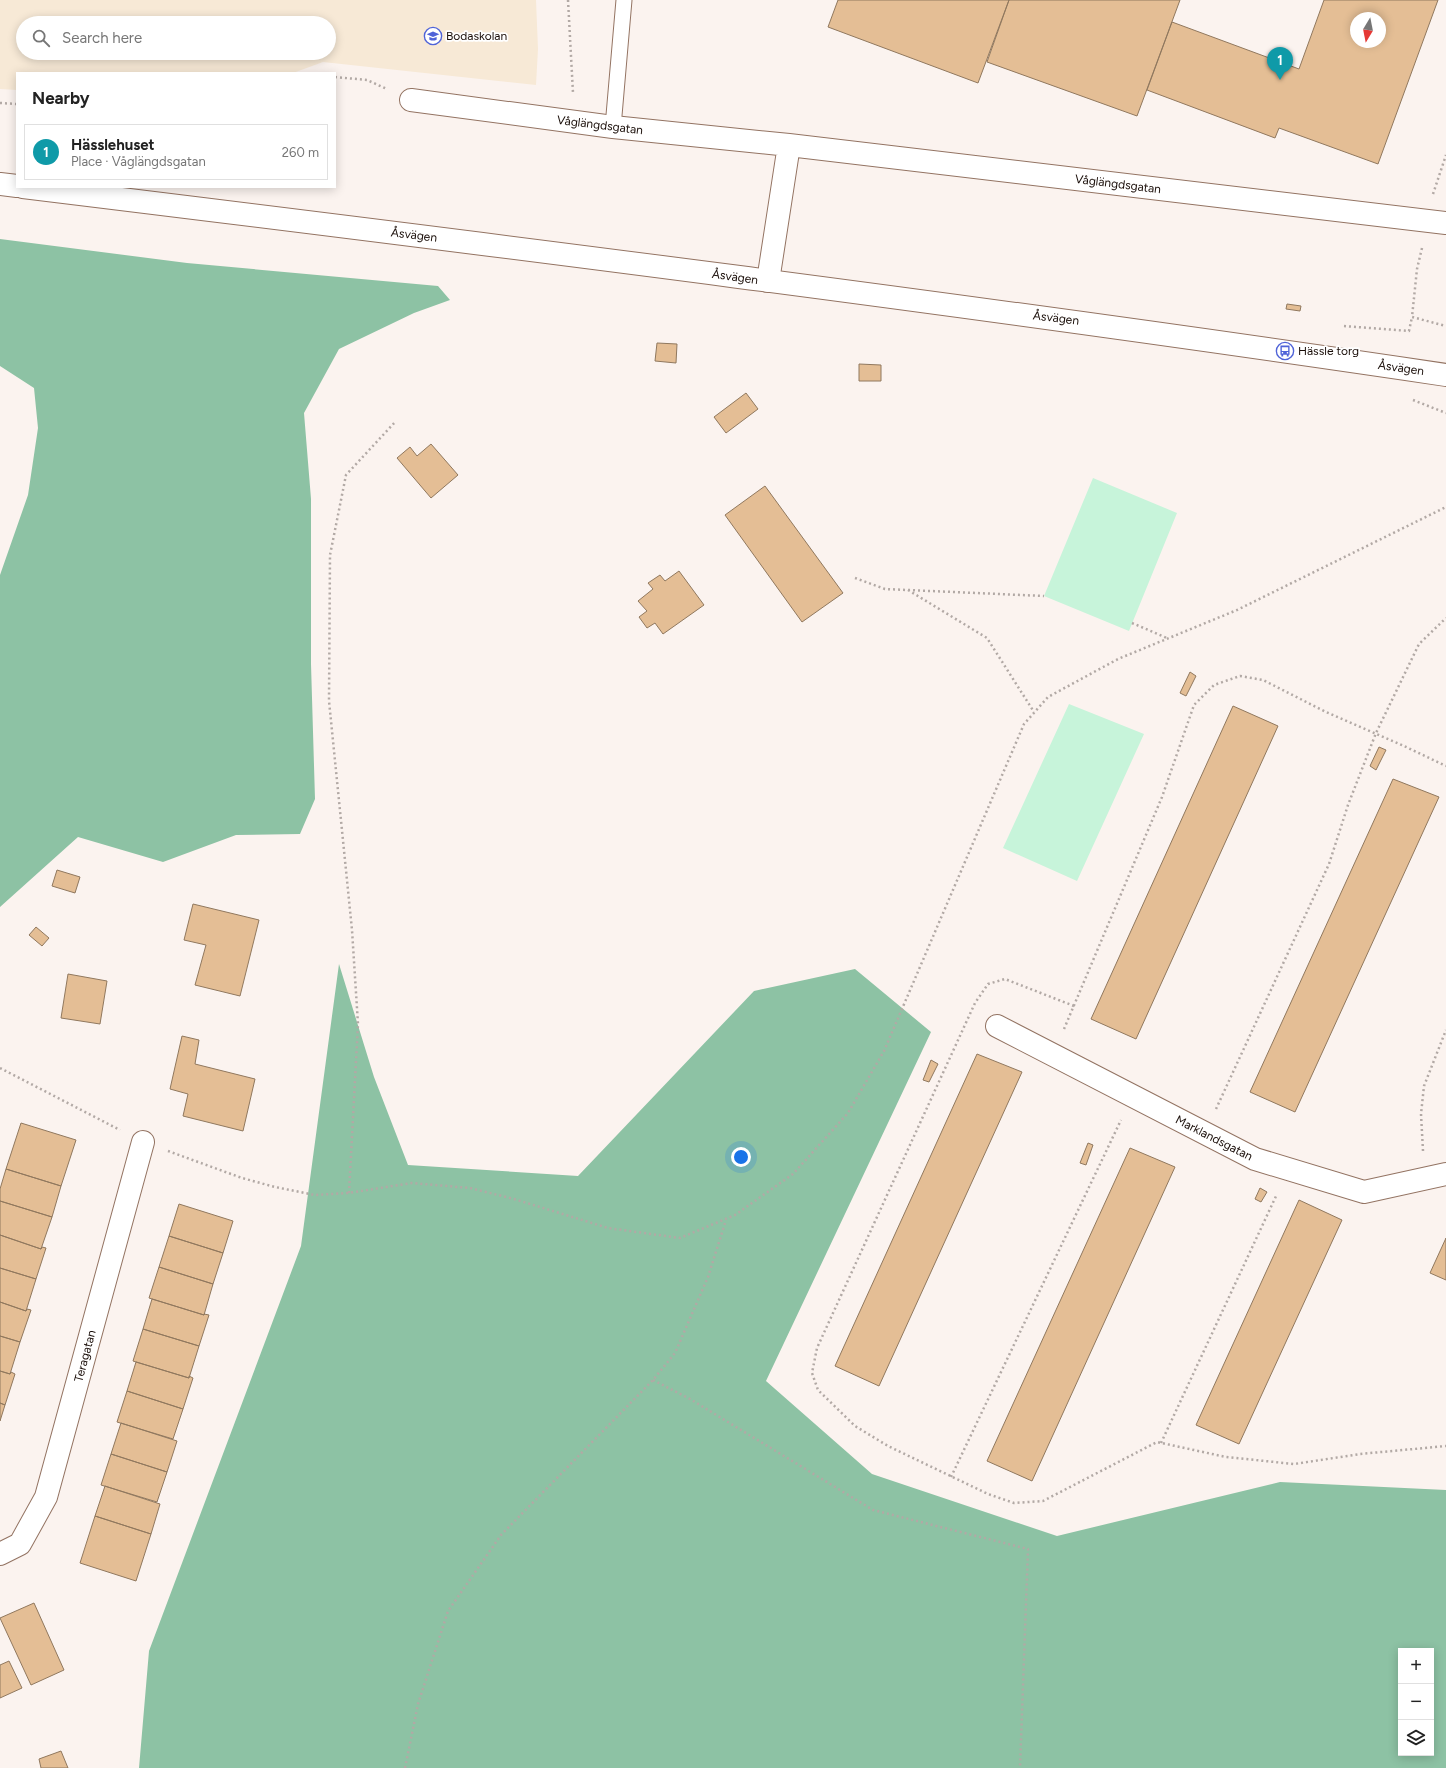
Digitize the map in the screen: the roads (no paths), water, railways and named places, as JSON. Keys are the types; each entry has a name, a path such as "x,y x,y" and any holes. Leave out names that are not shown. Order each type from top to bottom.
{"street":[{"name":"Våglängdsgatan","path":"411,100 613,128 789,145 1437,223"},
{"path":"768,281 789,145"},
{"path":"0,184 16,186"},
{"name":"Åsvägen","path":"31,188 514,247 1088,322 1446,375"},
{"name":"Marklandsgatan","path":"997,1026 1255,1159 1364,1192 1436,1177"},
{"name":"Teragatan","path":"0,1554 20,1544 46,1497 144,1142"}],"lane":[{"path":"613,128 624,0"}],"place":[{"name":"Bodaskolan","path":"433,36"},
{"name":"Hässlehuset","path":"1280,80"},
{"name":"Hässle torg","path":"1285,351"}]}
